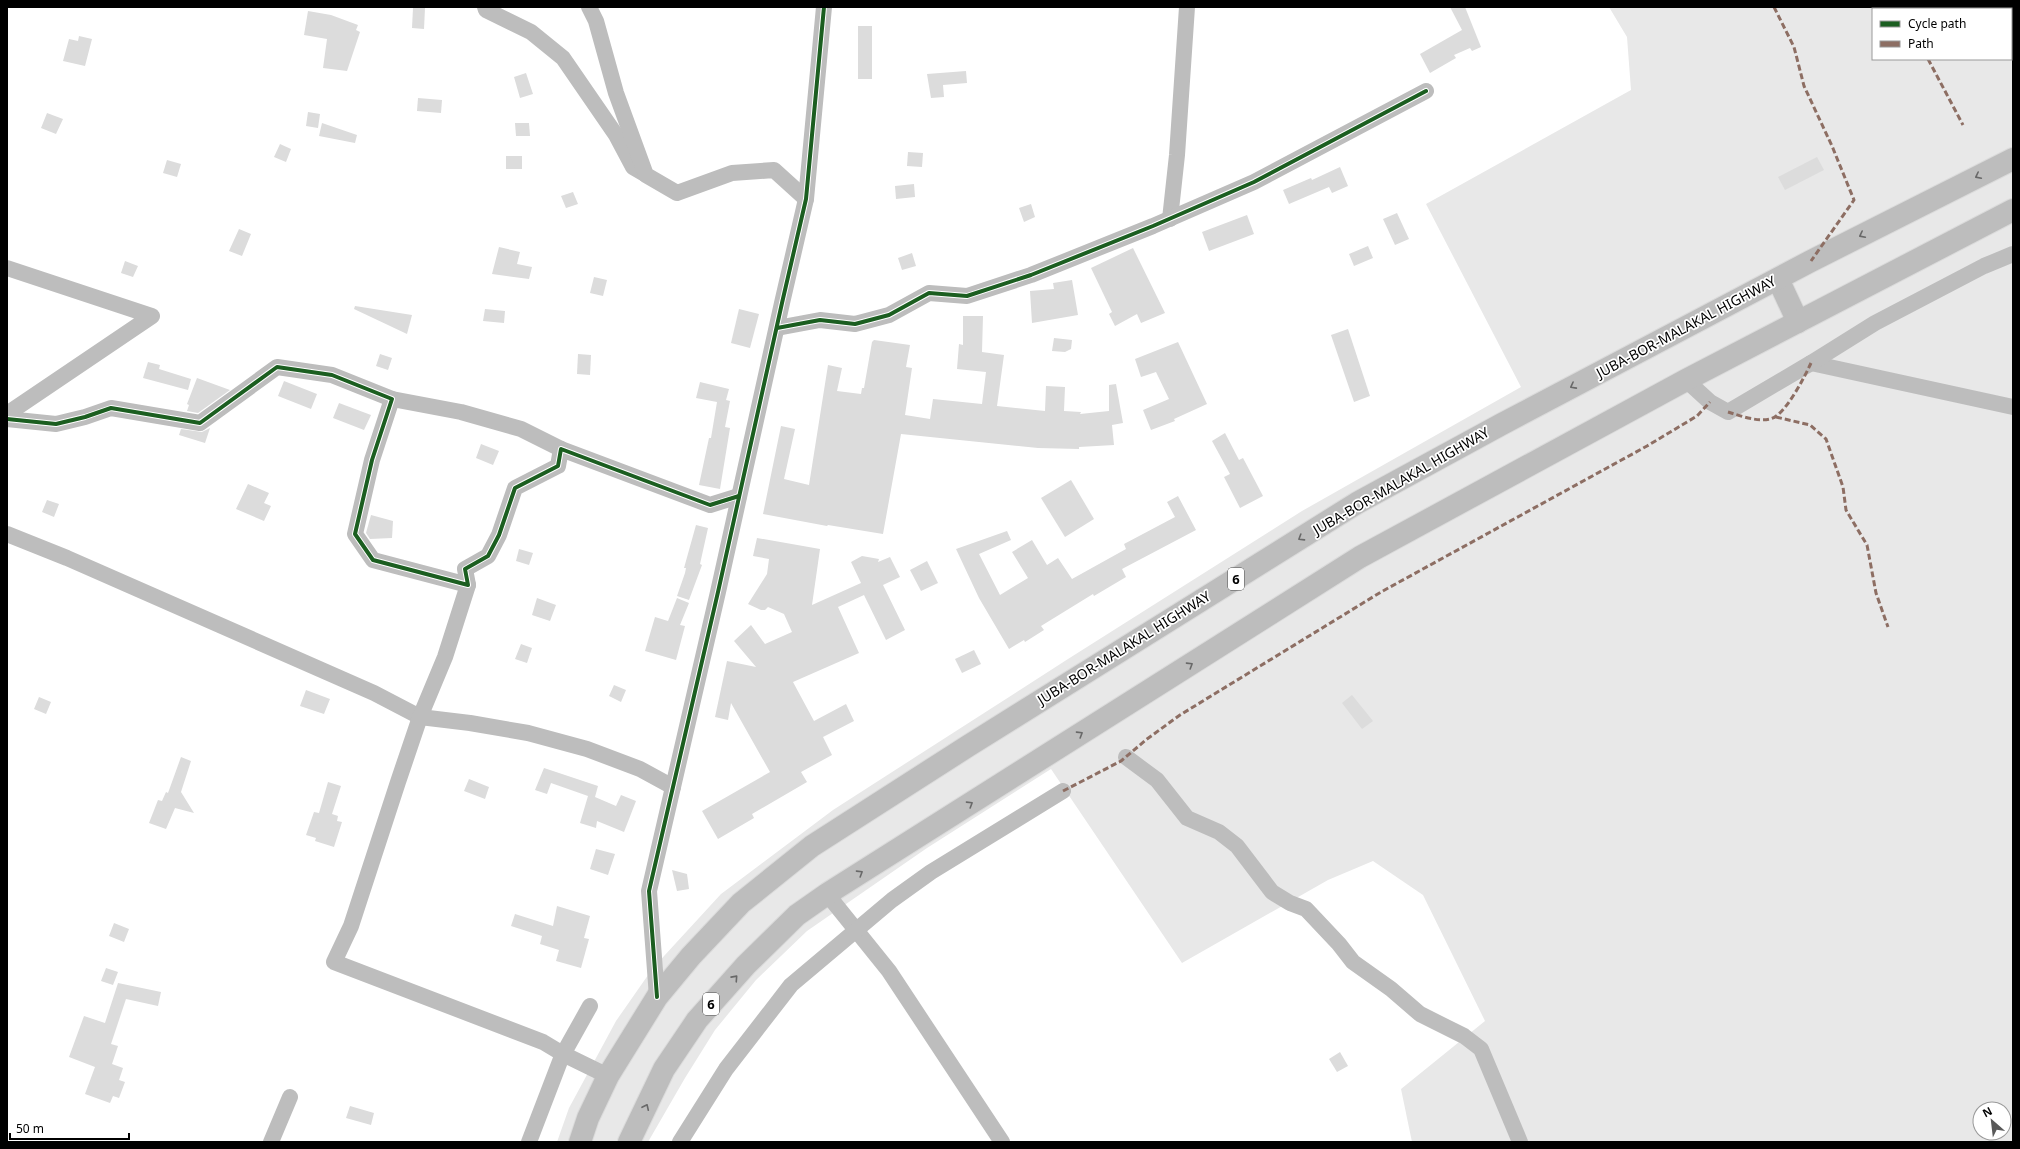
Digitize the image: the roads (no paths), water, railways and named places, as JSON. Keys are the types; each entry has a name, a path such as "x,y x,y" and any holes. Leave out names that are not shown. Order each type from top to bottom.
{"highway":[{"name":"JUBA-BOR-MALAKAL HIGHWAY","path":"580,1142 588,1118 608,1076 657,997 691,956 741,904 812,846 968,746 1357,503 1502,424 2013,158"},
{"name":"6","path":"629,1142 664,1069 697,1020 746,965 797,915 827,894 1360,558 1686,380 2013,210"},
{"path":"1778,279 1798,322"}],"street":[{"path":"485,7 486,10 531,32 563,58 616,135 633,167 646,175 677,193 732,173 774,170 806,199"},
{"path":"589,7 596,21 616,93 646,175"},
{"path":"657,997 649,891 806,199 824,7"},
{"path":"1170,219 1177,154 1187,7"},
{"path":"777,328 820,320 855,324 889,315 930,293 967,296 1031,275 1170,219 1254,182 1426,91"},
{"path":"1686,380 1710,402 1728,412 1811,363 1874,322 1984,266 2013,254"},
{"path":"7,268 152,316 7,414"},
{"path":"1811,363 2013,406"},
{"path":"7,419 56,424 85,417 111,408 200,424 277,368 332,375 392,399 461,412 521,429 561,449 710,505 739,496"},
{"path":"392,399 372,460 356,534 373,560 468,584"},
{"path":"561,449 558,466 515,488 499,535 488,556 465,569 468,584 446,657 420,717 351,926 334,962 543,1042 563,1054 608,1076"},
{"path":"7,534 60,555 374,693 420,717 470,723 528,733 587,749 640,769 673,787"},
{"path":"1126,757 1157,780 1187,818 1219,832 1236,846 1272,892 1290,903 1306,909 1339,944 1353,962 1391,989 1420,1014 1464,1036 1481,1049 1520,1142"},
{"path":"680,1142 726,1069 791,985 892,900 931,872 1063,792"},
{"path":"827,894 855,931 889,971 1002,1142"},
{"path":"529,1142 562,1056 590,1006"},
{"path":"271,1142 290,1098"}]}
